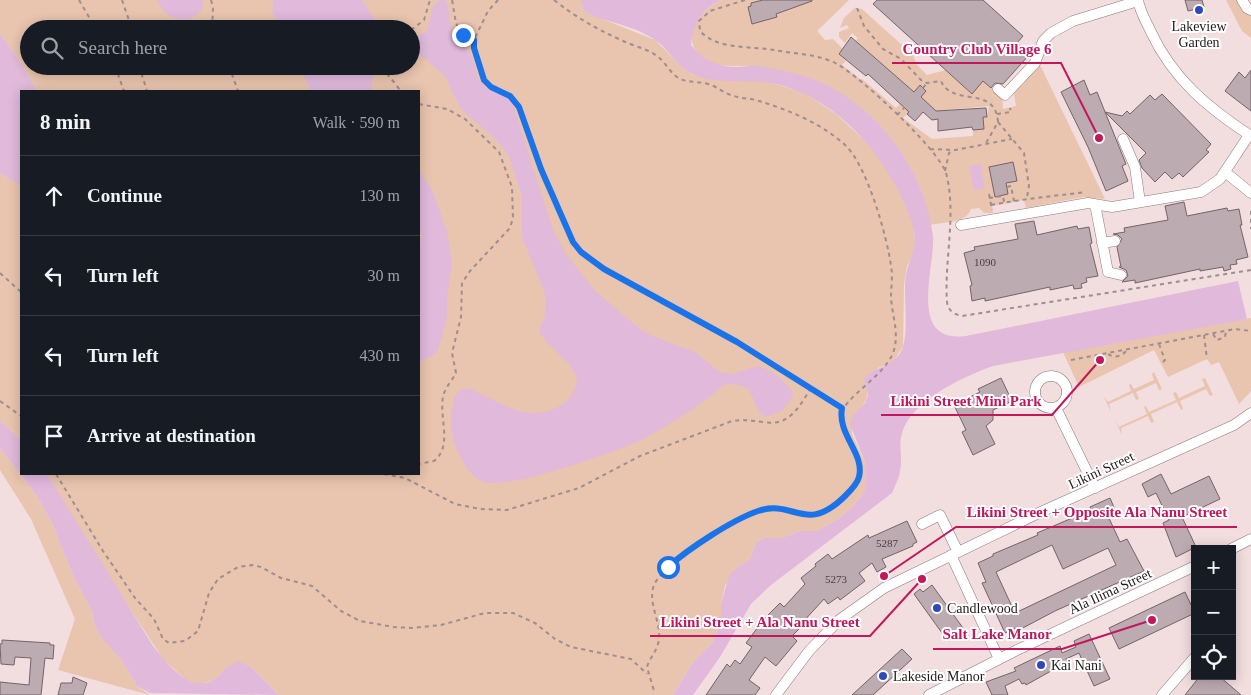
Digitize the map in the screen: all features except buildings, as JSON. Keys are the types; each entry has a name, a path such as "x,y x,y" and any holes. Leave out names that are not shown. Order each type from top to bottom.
{"street":[{"path":"1242,0 1247,8 1251,10"},
{"path":"998,89 1005,95 1035,62 1043,41 1051,34 1073,21 1138,1 1140,11 1175,73 1204,104 1250,136 1215,184 1201,192 1112,207 1094,199"},
{"path":"1123,139 1135,167 1140,202"},
{"path":"1225,172 1251,193"},
{"path":"961,225 1088,203 1094,199"},
{"path":"1094,199 1102,268 1108,272 1121,275"},
{"path":"1098,238 1114,241"},
{"path":"1056,408 1095,488"},
{"name":"Likini Street","path":"776,695 804,657 839,620 884,588 1095,488 1234,425 1251,413"},
{"path":"922,524 940,515 954,554 999,659"},
{"path":"1236,547 1251,540"},
{"name":"Ala Ilima Street","path":"930,695 999,659 1191,568"},
{"path":"1162,695 1191,662"}],"path":[{"path":"79,0 91,20"},
{"path":"122,0 129,20"},
{"path":"211,0 212,20"},
{"path":"420,23 424,20 430,0"},
{"path":"452,0 456,26 463,35 474,40"},
{"path":"498,0 488,11 474,40 474,48 484,80 491,87 510,96 519,107 541,169 573,242 581,252 604,269 737,342 842,408"},
{"path":"57,475 103,551 135,598 154,619 163,639 169,643 185,642 198,631 209,593 218,578 238,567 252,565 261,567 281,578 312,586 341,611 360,621 412,628 441,625 484,612 513,613 524,617 555,639 580,650 623,657 642,666 648,663 656,651 660,637 658,621 652,601 653,587 661,574 674,561 750,515 772,508 804,515 820,514 835,505 854,486 860,475 855,451 841,423 842,408 882,370 892,353 896,336 891,296 891,266 882,225 863,172 851,150 832,134 793,113 760,101 733,96 709,84 681,79 654,54 584,23 554,0"},
{"path":"745,0 706,14 700,21 700,31 720,44 759,47 831,61 869,88 897,115 930,149 946,173"},
{"path":"857,8 864,26 883,50 901,59 919,79 927,83 941,81 954,93 986,100 997,114 998,122 1021,149 1025,158 1028,186 1027,198"},
{"path":"118,75 124,90"},
{"path":"142,75 147,90"},
{"path":"232,75 238,90"},
{"path":"388,75 399,90"},
{"path":"922,88 927,83"},
{"path":"420,104 456,113 497,149 512,187 513,218 507,233 470,271 462,283 461,317 452,353 456,373 445,390 442,403 444,446 440,455 434,461 420,464"},
{"path":"897,115 904,108"},
{"path":"997,114 1011,112 1010,108"},
{"path":"986,143 998,122"},
{"path":"930,149 952,150 1012,139"},
{"path":"952,150 949,153 946,173 949,202 946,297 950,311 956,314 962,316 1251,270"},
{"path":"1007,186 1011,186 1014,200"},
{"path":"990,205 1036,196 1047,198 1086,192 1094,199"},
{"path":"989,194 992,212"},
{"path":"990,198 1003,196 1004,202"},
{"path":"1251,211 1251,230"},
{"path":"0,273 20,291"},
{"path":"1071,360 1226,331 1243,329 1251,331"},
{"path":"1213,334 1221,340 1225,337 1226,331"},
{"path":"1204,335 1207,359"},
{"path":"1158,344 1165,360 1162,364"},
{"path":"1108,353 1115,357 1120,356 1127,350"},
{"path":"389,475 405,478 455,504 480,509 517,508 579,488 655,450 702,434 732,421 746,419 772,423 784,420 797,409 811,388"},
{"path":"0,400 20,415"},
{"path":"648,663 648,675 654,691"},
{"path":"638,664 648,675"}],"shaded area":[{"path":"0,0 581,0 581,5 585,12 655,40 685,70 693,75 769,82 801,92 837,115 863,139 885,165 898,187 913,224 915,250 907,266 904,284 903,346 894,361 878,368 867,386 867,395 864,402 853,415 852,434 866,465 865,491 841,517 817,531 800,531 781,538 763,538 756,543 750,559 735,569 725,586 721,604 721,622 713,642 692,664 673,695 279,695 252,668 225,669 215,680 200,684 186,680 163,659 106,572 48,475 420,475 420,90 36,90 28,75 420,75 420,20 20,20 20,61 0,34"},
{"path":"158,0 203,0 197,15 182,19 167,14 161,8"},
{"path":"274,0 362,0 375,20 276,20 272,12"},
{"path":"439,0 445,0 452,32 472,56 478,79 487,89 507,97 512,102 553,230 566,254 595,291 640,329 652,336 695,352 719,372 732,374 758,366 773,373 793,393 792,398 785,407 772,415 762,415 747,389 736,384 726,384 692,409 651,435 594,458 541,474 497,483 484,482 477,479 471,473 457,450 452,433 451,414 455,396 458,392 463,389 470,389 502,405 524,412 535,413 547,411 567,401 574,391 577,378 570,365 540,333 540,327 545,317 546,299 522,237 522,196 508,154 493,137 461,109 444,75 420,55 420,35 427,31 433,7"},
{"path":"581,0 722,0 704,12 694,30 691,45 705,59 723,66 756,66 815,80 853,101 876,121 903,155 922,194 933,237 928,301 930,316 936,328 948,335 966,336 1238,281 1247,319 993,366 968,376 940,391 916,410 907,421 901,438 899,474 892,493 771,585 751,604 720,657 693,695 673,695 692,664 713,642 721,622 721,604 729,576 735,569 750,559 756,543 763,538 781,538 800,531 817,531 841,517 865,491 866,465 850,424 853,415 865,403 868,395 864,378 894,360 902,349 906,329 906,275 915,239 906,207 884,167 856,132 821,104 801,93 780,85 715,80 694,75 683,68 660,44 647,35 585,12 581,5"},
{"path":"722,0 849,0 817,31 825,40 833,39 843,49 839,54 846,61 842,65 862,79 896,108 900,104 909,112 903,118 932,139 973,136 973,130 984,129 983,117 987,117 989,106 936,111 921,97 926,91 920,85 914,92 856,41 858,38 852,33 845,43 839,37 839,32 849,28 847,25 840,28 844,18 855,8 862,9 913,55 917,65 927,75 946,70 971,94 983,81 1002,97 1003,109 1016,106 1014,94 1040,65 1105,199 1083,197 1026,208 1024,200 992,206 993,213 984,213 979,208 971,209 969,214 960,219 930,225 916,179 905,158 892,139 858,106 838,92 810,78 751,66 723,66 710,62 696,51 692,43 692,34 695,26 706,10"},
{"path":"1226,0 1240,0 1251,13 1251,38 1242,31"},
{"path":"0,34 20,61 20,75 28,75 36,90 20,90 20,185 0,173"},
{"path":"303,75 374,75 371,90 311,90"},
{"path":"980,164 985,188 974,190 969,166"},
{"path":"420,172 432,190 447,232 452,264 447,296 447,317 441,341 437,352 420,362 420,244 422,235 420,232"},
{"path":"0,173 20,185 20,439 0,421"},
{"path":"1251,318 1251,391 1239,404 1219,362 1211,365 1207,359 1168,377 1154,350 1079,387 1063,352"},
{"path":"1154,372 1162,389 1159,390 1156,383 1136,392 1139,399 1136,400 1133,393 1109,404 1111,412 1104,397 1108,402 1131,391 1129,385 1131,384 1134,389 1154,380 1152,374"},
{"path":"1205,378 1213,395 1210,396 1206,389 1180,401 1183,409 1181,410 1177,402 1151,414 1154,422 1151,423 1148,416 1121,428 1122,435 1115,420 1119,427 1147,414 1144,407 1146,406 1149,412 1176,400 1173,393 1176,392 1179,398 1205,386 1202,379"},
{"path":"0,421 20,439 20,474 0,448"},
{"path":"0,448 37,496 52,523 74,578 92,611 95,626 122,661 137,686 150,695 58,670 75,619 31,519 0,470"},
{"path":"21,475 48,475 153,646 179,674 195,683 204,683 214,680 225,669 238,661 252,668 279,695 150,693 137,686 122,661 103,639 95,626 92,611 74,578 52,523 37,496"}],"place":[{"name":"Lakeview Garden","path":"1199,10"},
{"name":"Country Club Village 6","path":"1099,138"},
{"name":"Likini Street Mini Park","path":"1100,360"},
{"name":"Likini Street + Opposite Ala Nanu Street","path":"884,576"},
{"name":"Likini Street + Ala Nanu Street","path":"922,579"},
{"name":"Candlewood","path":"937,608"},
{"name":"Salt Lake Manor","path":"1152,620"},
{"name":"Kai Nani","path":"1041,665"},
{"name":"Lakeside Manor","path":"883,676"}],"route":[{"path":"463,35 474,40 474,48 484,80 491,87 510,96 519,107 541,169 573,242 581,252 604,269 635,287 766,359 842,408 841,423 855,451 860,475 854,486 835,505 825,512 812,516 772,508 758,511 725,528 674,561 668,567"}]}
